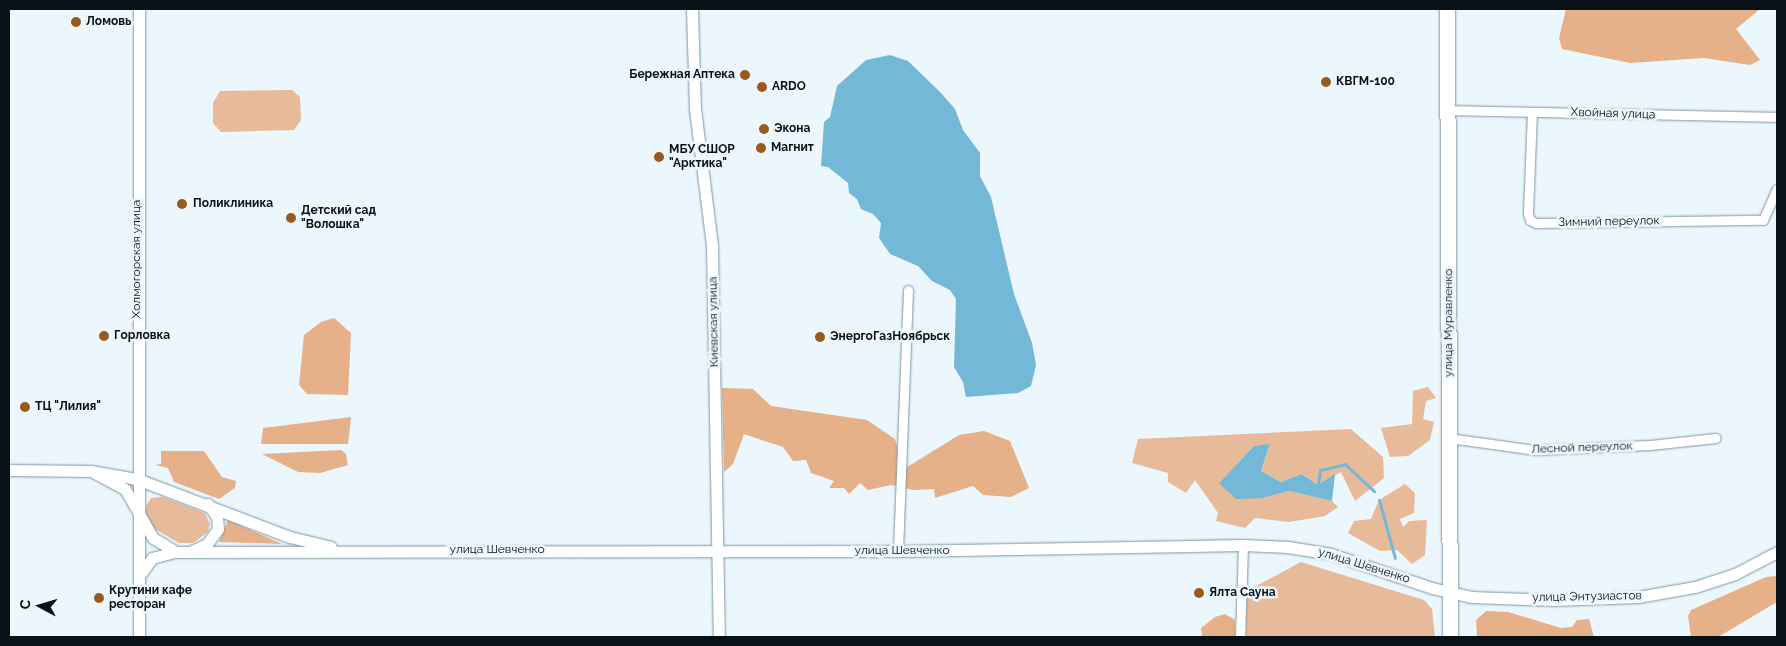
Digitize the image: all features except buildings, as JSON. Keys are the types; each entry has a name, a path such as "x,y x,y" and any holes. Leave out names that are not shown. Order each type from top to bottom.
{"main road":[{"name":"улица Муравленко","path":"1447,9 1450,637"}],"street":[{"name":"Холмогорская улица","path":"139,9 137,479 139,637"},
{"name":"Киевская улица","path":"692,9 695,109 712,245 720,637"},
{"name":"Хвойная улица","path":"1448,110 1777,118"},
{"name":"Зимний переулок","path":"1532,112 1528,213 1530,220 1536,223 1763,220 1777,189"},
{"path":"898,551 908,290"},
{"name":"Лесной переулок","path":"1449,438 1536,450 1650,445 1716,438"},
{"path":"9,470 91,471 137,479 172,490 290,536 347,550"},
{"path":"91,471 118,483 137,508 153,538 179,552 347,550"},
{"path":"137,508 141,496 149,491 172,490"},
{"path":"138,585 140,571 146,562 159,554 202,548 216,534 217,517 208,504"},
{"path":"1240,637 1243,545"},
{"name":"улица Шевченко","path":"347,550 898,551 1243,545 1298,548 1331,554 1450,593"},
{"name":"улица Энтузиастов","path":"1450,593 1554,600 1654,595 1715,582 1777,552"}],"shaded area":[{"path":"1566,9 1760,9 1736,29 1760,60 1750,65 1704,58 1630,63 1562,49 1559,38"},
{"path":"292,90 300,97 301,120 294,130 221,132 213,123 213,103 220,91"},
{"path":"334,318 351,333 348,395 307,394 299,385 304,335 321,322"},
{"path":"1428,387 1436,398 1426,401 1423,419 1434,422 1430,440 1408,456 1390,457 1381,428 1412,424 1413,391"},
{"path":"722,388 753,389 771,406 867,420 895,439 904,469 959,435 984,431 1010,441 1029,488 1011,497 983,495 973,486 935,498 934,489 913,490 891,485 868,490 860,483 849,494 844,488 829,488 834,481 811,473 806,460 793,461 783,447 744,434 733,464 724,472"},
{"path":"351,417 348,444 261,444 263,428"},
{"path":"1351,429 1383,457 1384,478 1355,501 1341,472 1318,485 1303,474 1281,482 1261,471 1270,445 1254,446 1220,482 1263,498 1289,491 1332,501 1338,507 1325,516 1289,522 1255,518 1245,528 1216,521 1218,513 1195,480 1186,493 1168,482 1168,473 1132,463 1138,439"},
{"path":"341,450 346,454 348,465 320,473 298,472 262,454"},
{"path":"161,451 204,451 222,477 236,481 235,488 219,499 174,482 168,468 155,465 161,464"},
{"path":"1405,484 1415,493 1414,513 1400,519 1403,527 1409,521 1427,520 1425,555 1412,564 1397,550 1380,551 1348,533 1354,521 1371,519 1379,500"},
{"path":"163,497 205,513 210,524 208,532 193,543 179,543 153,528 145,516 146,506 151,498"},
{"path":"228,520 282,544 219,542"},
{"path":"1301,562 1424,600 1432,609 1435,637 1246,637 1247,591"},
{"path":"1777,576 1777,602 1718,637 1691,637 1688,616 1691,610 1766,577"},
{"path":"1486,611 1508,612 1561,628 1572,627 1577,620 1589,619 1594,637 1477,637 1476,620"},
{"path":"1225,614 1235,620 1235,637 1202,637 1201,628 1215,617"}],"water":[{"path":"890,55 908,61 941,93 955,109 963,130 980,153 980,176 991,197 1014,294 1032,343 1036,365 1031,386 1018,393 966,397 963,382 954,367 956,299 950,290 932,281 918,266 890,254 879,238 881,223 873,214 861,209 857,199 849,193 848,183 828,167 821,166 824,122 830,117 837,86 866,60"},
{"path":"1270,444 1261,471 1281,482 1302,474 1318,485 1335,474 1332,501 1289,491 1263,498 1236,499 1219,483 1254,446"}],"waterway":[{"path":"1318,485 1320,470 1345,464 1374,491"},
{"path":"1379,500 1395,558"}],"place":[{"name":"Ломовь","path":"76,22"},
{"name":"Бережная Аптека","path":"745,75"},
{"name":"КВГМ-100","path":"1326,82"},
{"name":"ARDO","path":"762,87"},
{"name":"Экона","path":"764,129"},
{"name":"Магнит","path":"761,148"},
{"name":"МБУ СШОР \"Арктика\"","path":"659,157"},
{"name":"Поликлиника","path":"182,204"},
{"name":"Детский сад \"Волошка\"","path":"291,218"},
{"name":"Горловка","path":"104,336"},
{"name":"ЭнергоГазНоябрьск","path":"820,337"},
{"name":"ТЦ \"Лилия\"","path":"25,407"},
{"name":"Ялта Сауна","path":"1199,593"},
{"name":"Крутини кафе ресторан","path":"99,598"}]}
